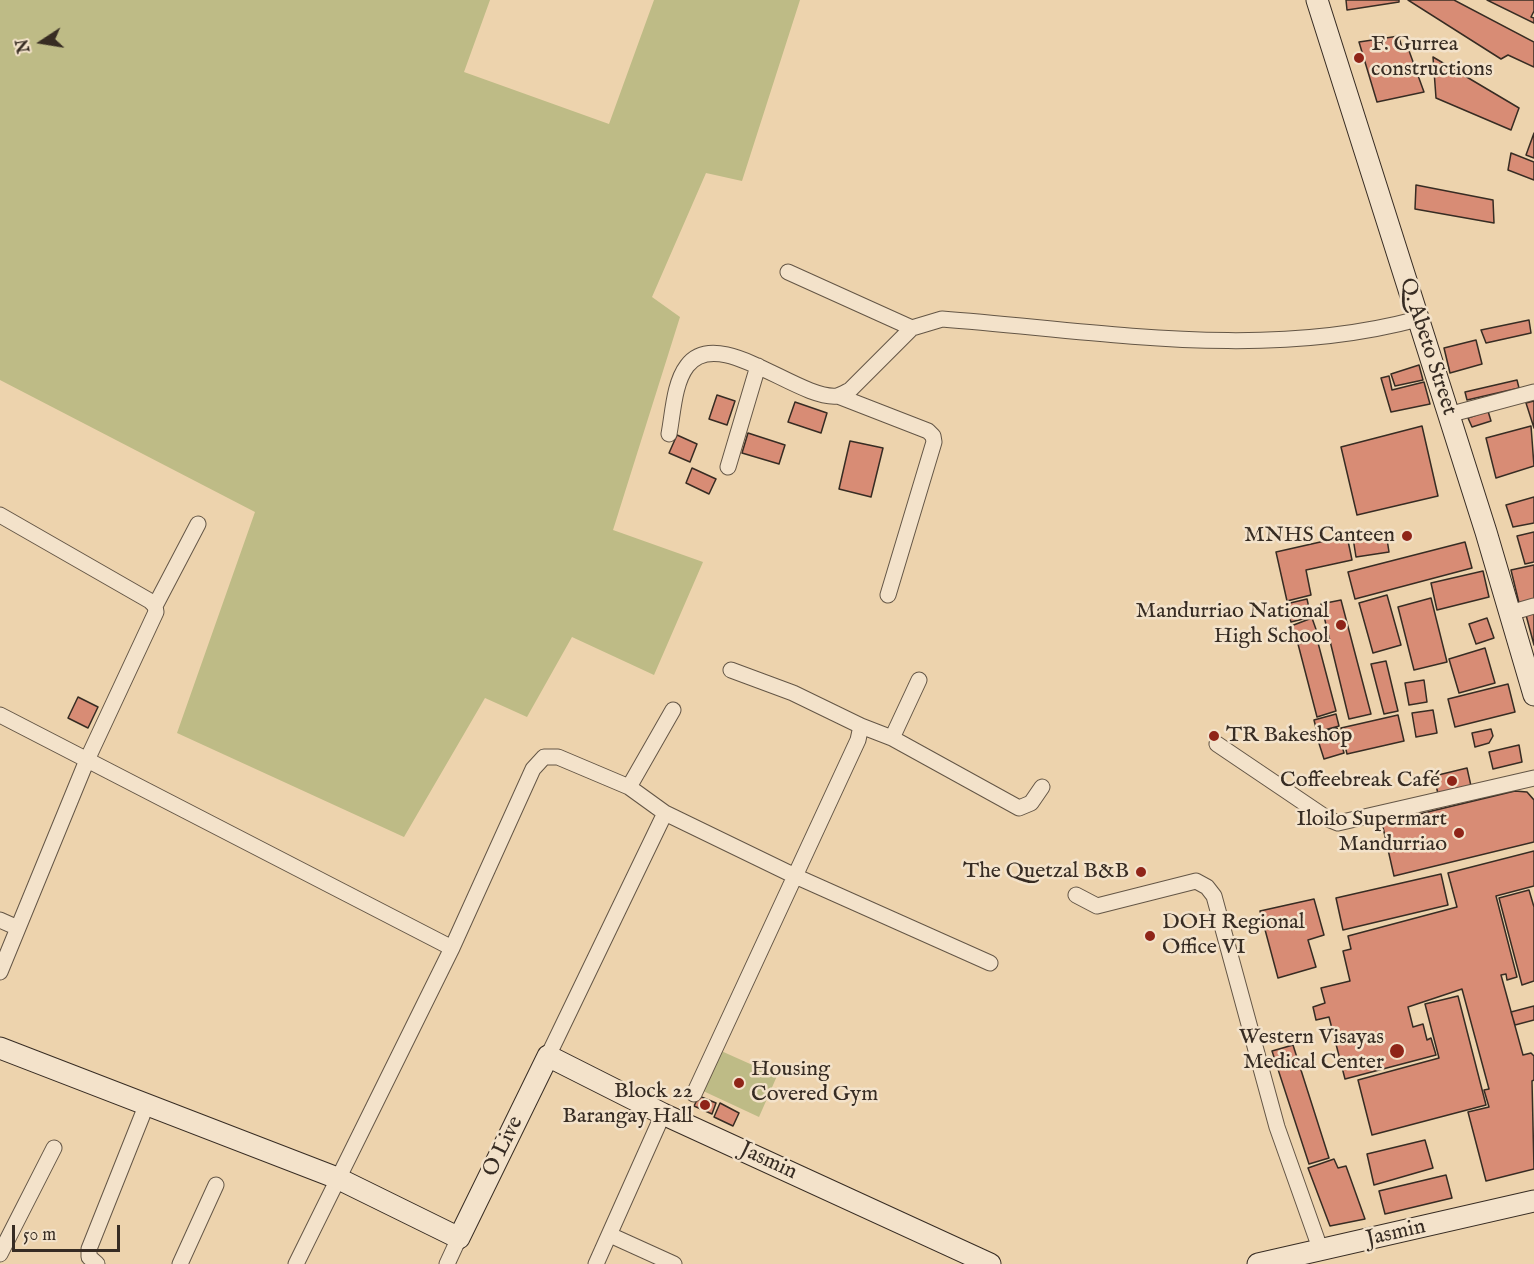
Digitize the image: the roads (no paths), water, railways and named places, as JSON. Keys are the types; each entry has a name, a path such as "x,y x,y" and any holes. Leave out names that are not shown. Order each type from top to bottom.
{"street":[{"name":"Q. Abeto Street","path":"1317,0 1534,695"},
{"path":"788,272 912,328"},
{"path":"838,396 850,390 912,328 942,319 1208,341 1306,339 1374,331 1418,319"},
{"path":"669,434 680,378 694,359 714,352 758,366 823,394 838,396 928,431 933,435 934,442 888,595"},
{"path":"728,467 758,366"},
{"path":"1448,415 1534,392"},
{"path":"0,515 155,606"},
{"path":"0,972 87,760 156,612 155,606 198,524"},
{"path":"1510,613 1534,606"},
{"path":"731,670 793,693 861,726 892,738 1019,808 1031,803 1042,787"},
{"path":"892,738 919,680"},
{"path":"629,787 673,710"},
{"path":"0,715 452,948"},
{"path":"694,1094 795,876 861,726"},
{"path":"1217,744 1328,819 1338,822 1534,778"},
{"path":"296,1264 452,948 533,769 544,757 558,757 629,787 665,813 795,876 990,963"},
{"path":"548,1056 665,813"},
{"path":"1076,895 1097,906 1196,880 1207,886 1214,897 1277,1127 1321,1251"},
{"path":"0,920 18,928"},
{"path":"0,1048 337,1178 459,1238 447,1264"},
{"name":"Jasmin","path":"548,1056 663,1114 990,1264"},
{"name":"O Live","path":"459,1238 548,1056"},
{"path":"97,1264 89,1257 89,1249 146,1106"},
{"path":"596,1264 663,1114"},
{"path":"0,1254 54,1148"},
{"path":"180,1264 216,1185"},
{"name":"Jasmin","path":"1258,1264 1534,1201"},
{"path":"610,1235 674,1264"}],"place":[{"name":"F. Gurrea constructions","path":"1359,58"},
{"name":"MNHS Canteen","path":"1407,536"},
{"name":"Mandurriao National High School","path":"1341,625"},
{"name":"TR Bakeshop","path":"1214,736"},
{"name":"Coffeebreak Café","path":"1452,781"},
{"name":"Iloilo Supermart Mandurriao","path":"1459,833"},
{"name":"The Quetzal B&B","path":"1141,872"},
{"name":"DOH Regional Office VI","path":"1150,936"},
{"name":"Western Visayas Medical Center","path":"1397,1051"},
{"name":"Housing Covered Gym","path":"739,1083"},
{"name":"Block 22 Barangay Hall","path":"705,1105"}]}
